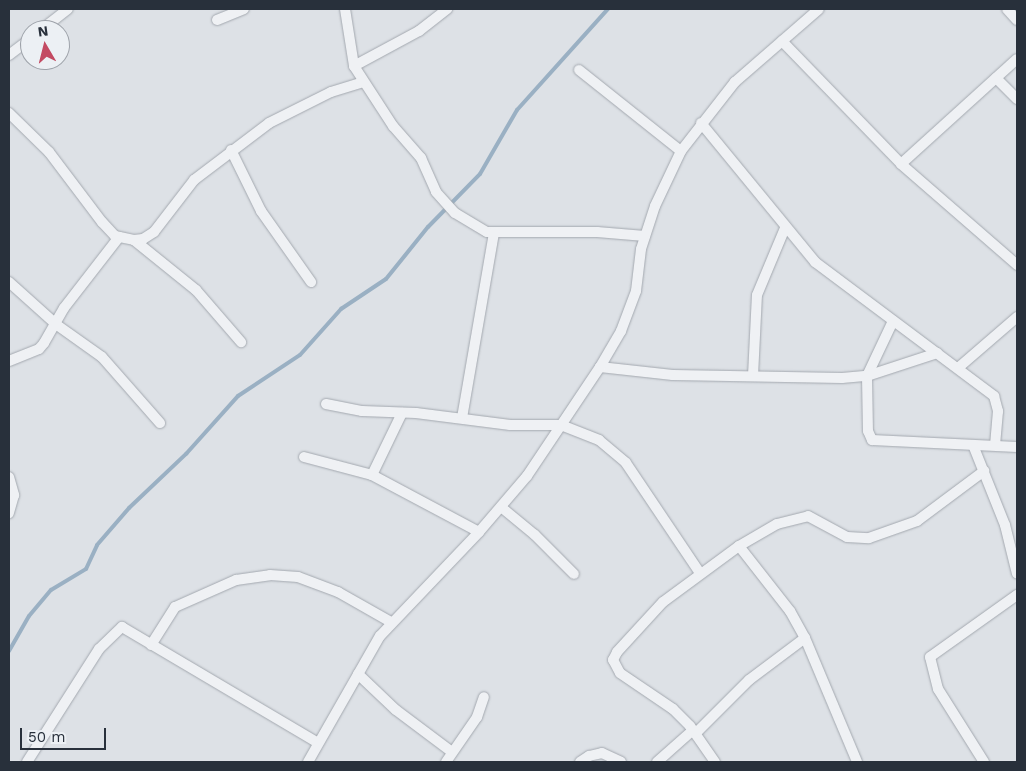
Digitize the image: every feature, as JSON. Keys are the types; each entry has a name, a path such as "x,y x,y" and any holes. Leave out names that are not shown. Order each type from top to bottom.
{"street":[{"path":"54,20 68,9"},
{"path":"217,20 244,9"},
{"path":"344,9 354,66 362,82 421,158 442,202 473,226 494,233 598,232 645,236"},
{"path":"354,66 419,32 448,9"},
{"path":"1007,9 1017,20"},
{"path":"308,762 358,674 391,622 479,532 527,476 600,367 621,331 636,291 645,236 655,206 682,151 701,122 734,82 782,41 814,10"},
{"path":"782,41 901,164 1017,265"},
{"path":"9,55 20,47"},
{"path":"901,164 1017,59"},
{"path":"579,70 682,151"},
{"path":"996,78 1017,98"},
{"path":"9,113 49,152 84,203 119,237 134,240 143,239 154,232 194,180 231,150 269,124 331,92 362,82"},
{"path":"701,122 785,228 815,262 994,396 998,411 995,444"},
{"path":"231,150 261,212 311,282"},
{"path":"754,376 757,295 785,228"},
{"path":"462,418 494,233"},
{"path":"9,361 39,349 57,325 64,308 119,237"},
{"path":"134,240 196,290 241,342"},
{"path":"9,282 57,325 102,357 160,423"},
{"path":"958,368 1017,317"},
{"path":"893,322 867,376 868,431 872,440 973,445 995,444 1017,447"},
{"path":"600,367 673,376 867,376 936,353"},
{"path":"326,404 362,411 462,418 510,425 561,426 599,440 615,450 700,573"},
{"path":"372,474 402,413"},
{"path":"973,445 1005,525 1017,574"},
{"path":"304,457 372,474 479,532"},
{"path":"715,762 695,731 673,709 620,673 613,660 617,652 662,602 739,546 777,524 808,516 855,539 888,532 917,521 984,471"},
{"path":"9,477 14,495 9,513"},
{"path":"501,507 536,535 574,574"},
{"path":"739,546 790,611 805,638 857,762"},
{"path":"151,645 176,607 236,580 270,575 298,577 338,592 391,622"},
{"path":"984,762 938,689 930,657 1017,595"},
{"path":"27,762 99,649 122,627 318,743"},
{"path":"658,762 695,731 749,680 805,638"},
{"path":"358,674 396,710 452,752"},
{"path":"446,762 477,717 484,697"},
{"path":"580,762 589,756 602,753 621,762"}],"waterway":[{"path":"9,651 29,616 51,590 86,569 97,545 129,508 186,454 238,396 300,355 341,309 386,279 428,227 480,174 517,110 608,9"}]}
